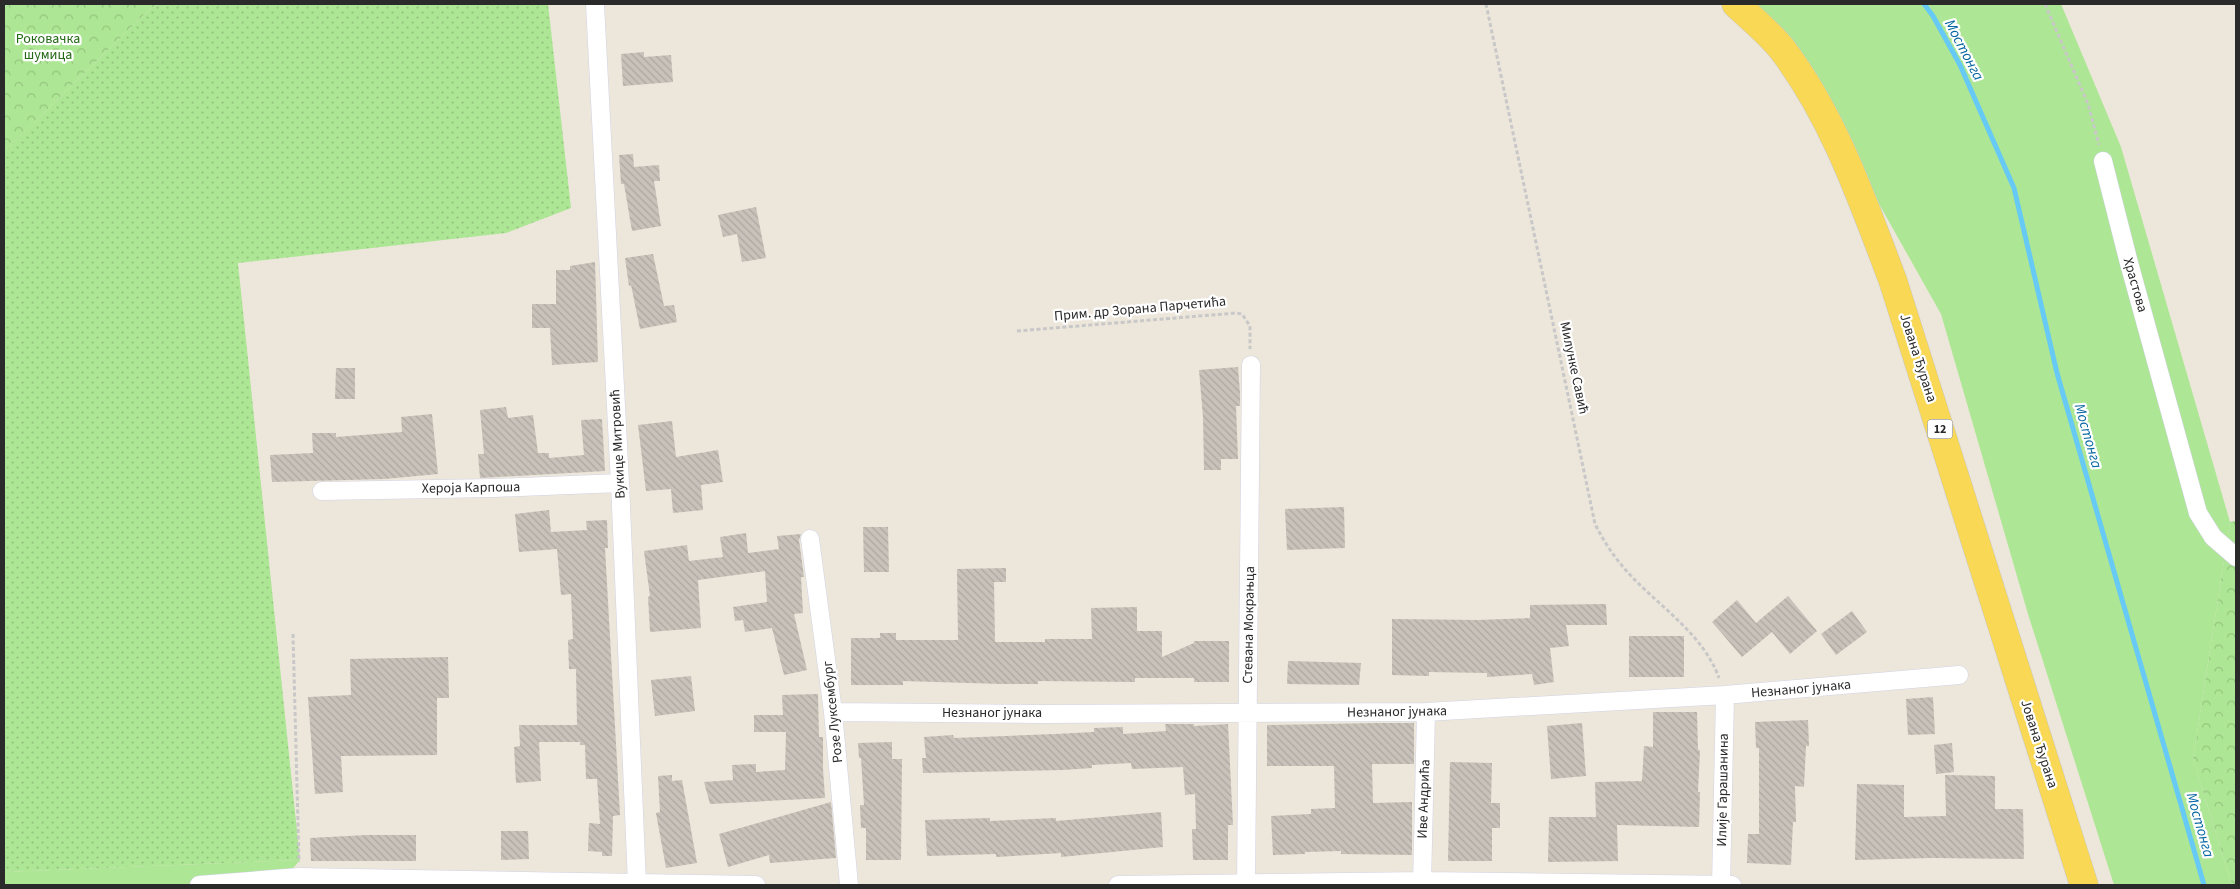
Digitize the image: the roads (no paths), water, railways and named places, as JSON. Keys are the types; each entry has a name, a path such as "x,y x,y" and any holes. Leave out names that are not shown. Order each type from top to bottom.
{"main road":[{"name":"Јована Ђурана","path":"1736,4 1781,48 1815,100 1866,208 1893,281 2084,885"}],"street":[{"name":"Вукице Митровић","path":"595,4 620,483 637,884"},
{"name":"Храстова","path":"2103,161 2198,513 2212,537 2236,557"},
{"name":"Стевана Мокрањца","path":"1246,884 1251,365"},
{"name":"Хероја Карпоша","path":"322,491 493,488 620,483"},
{"name":"Розе Луксембург","path":"810,539 834,712 849,885"},
{"name":"Незнаног јунака","path":"834,712 1031,714 1426,712 1726,695 1959,675"},
{"name":"Илије Гарашанина","path":"1721,885 1726,695"},
{"name":"Иве Андрића","path":"1422,883 1426,712"},
{"path":"199,885 281,882 299,877 481,883 756,885"},
{"path":"1118,885 1422,883 1732,885"}],"waterway":[{"name":"Мостонга","path":"1924,4 1933,16 1960,65 2014,188 2057,373 2204,885"}],"park label":[{"name":"Роковачка шумица","path":"48,48"}]}
